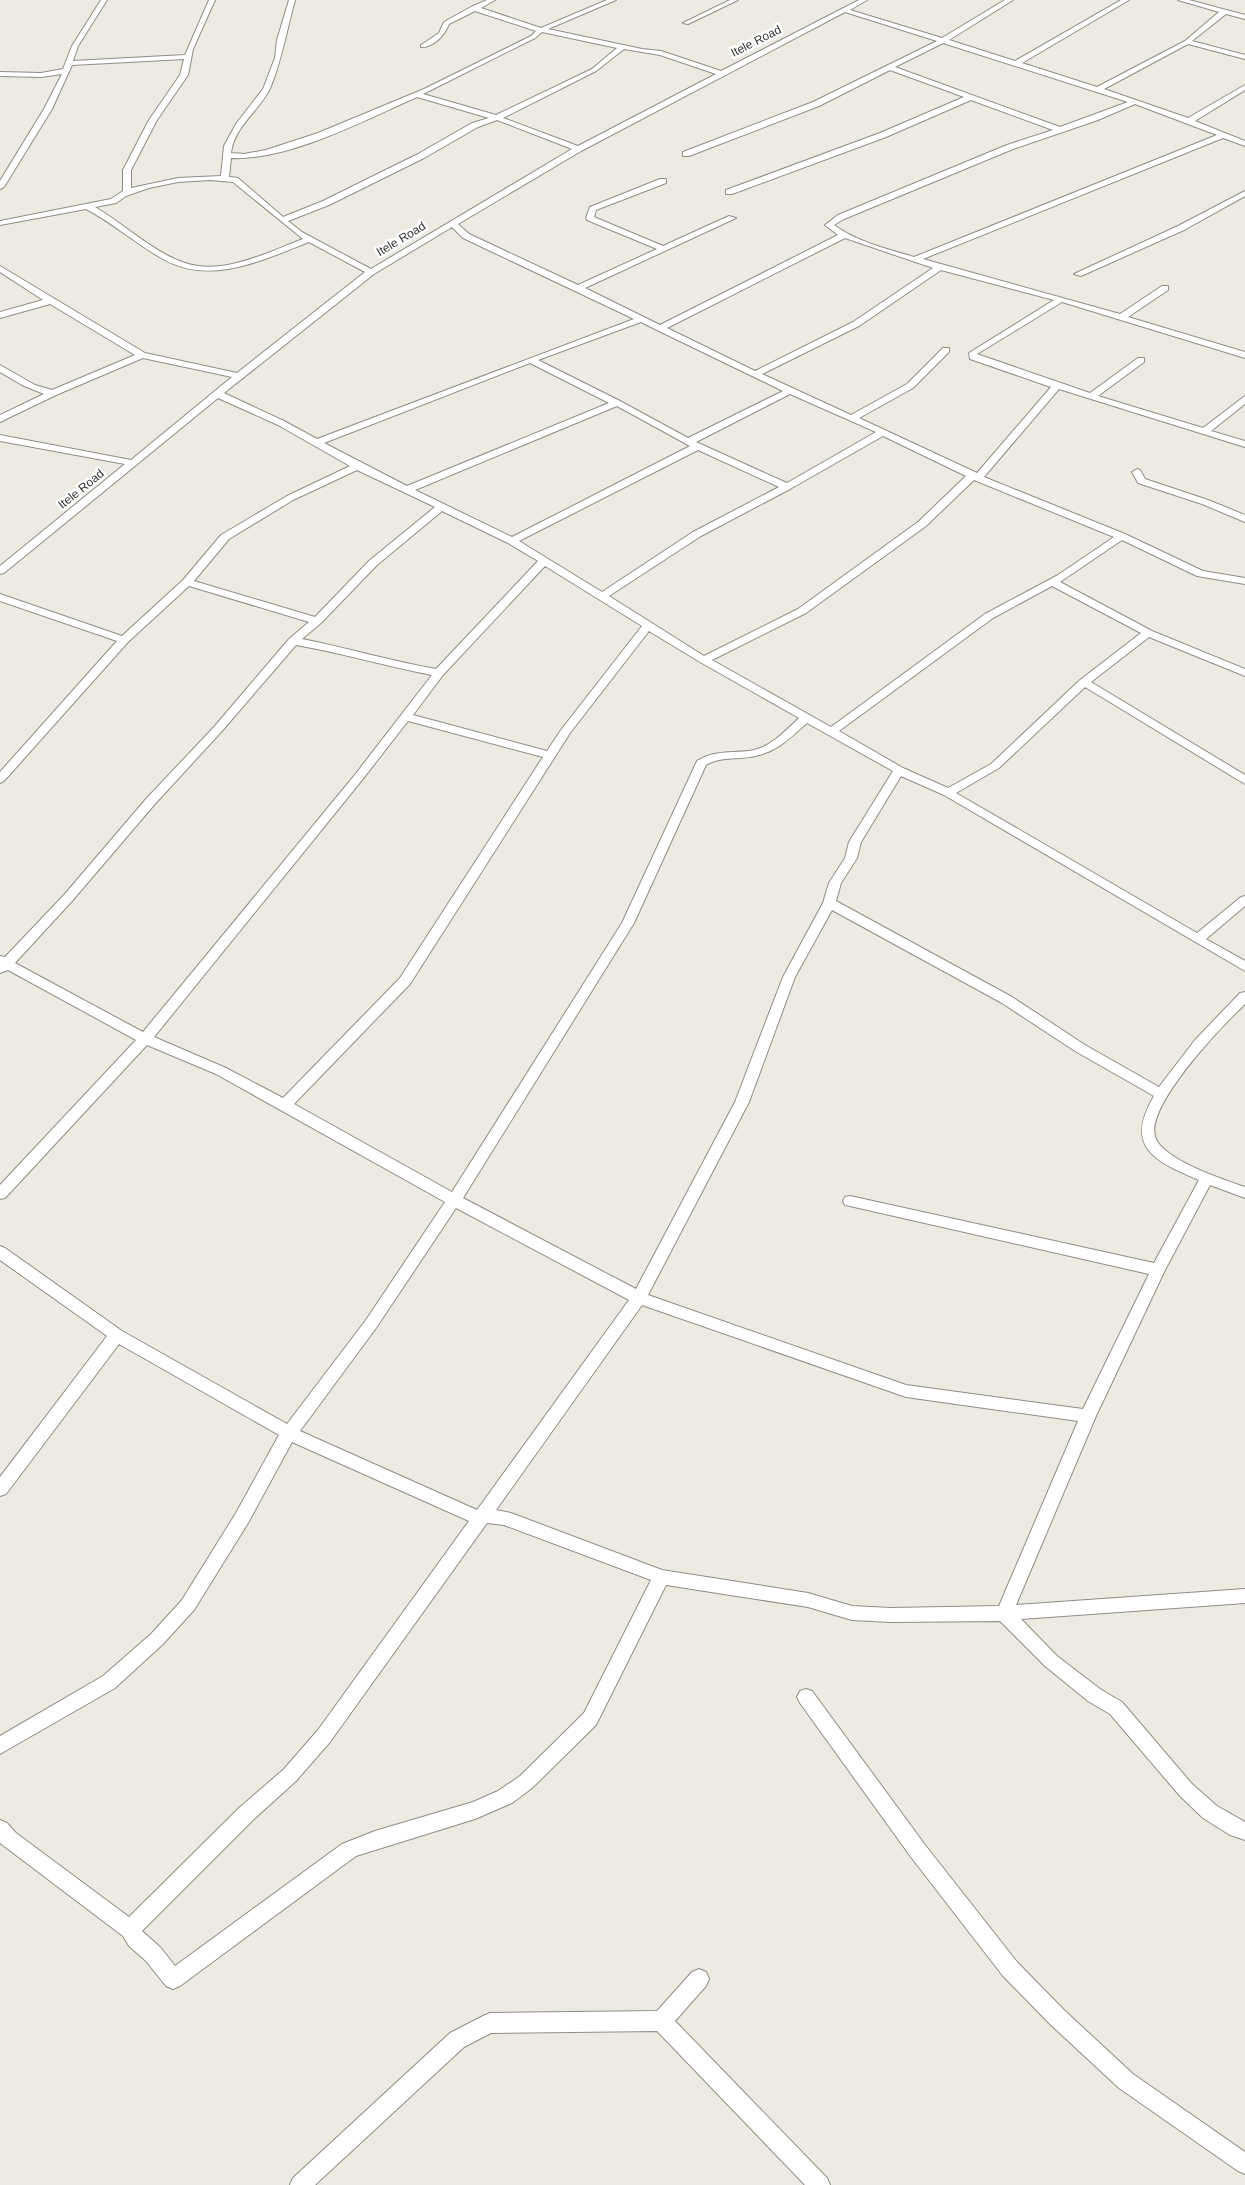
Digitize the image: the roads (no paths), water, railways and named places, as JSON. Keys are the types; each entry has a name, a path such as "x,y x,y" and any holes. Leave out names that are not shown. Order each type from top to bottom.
{"street":[{"path":"0,187 48,109 62,82 74,46 104,0"},
{"path":"127,193 127,170 154,120 184,75 188,57 200,24 212,0"},
{"path":"225,177 226,155 240,124 266,89 278,58 280,40 292,0"},
{"path":"423,46 442,34 446,23 492,0"},
{"path":"226,155 244,157 292,145 427,91 534,37 541,30 613,0"},
{"path":"686,23 735,0"},
{"name":"Itele Road","path":"0,571 238,376 350,286 371,272 578,150 720,73 864,0"},
{"path":"686,154 816,104 944,40 1010,0"},
{"path":"1015,64 1126,0"},
{"path":"1181,0 1211,5 1245,17"},
{"path":"473,8 541,30 661,53 720,73"},
{"path":"845,10 1134,102 1189,121 1245,144"},
{"path":"1098,90 1187,42 1225,11"},
{"path":"1187,42 1245,57"},
{"path":"283,220 298,212 326,203 383,176 475,125 497,118 594,70 622,47"},
{"path":"41,75 66,67 188,57"},
{"path":"888,67 1058,129"},
{"path":"0,74 41,75 62,82"},
{"path":"1189,121 1245,87"},
{"path":"417,94 497,118 578,150"},
{"path":"728,192 883,135 971,97"},
{"path":"1134,102 1095,118 1058,129 1010,147 841,217 829,226 831,230 938,268 1061,299 1245,355"},
{"path":"914,260 1223,136"},
{"path":"0,223 113,201 127,193 164,182 225,177 235,180 308,240 371,272"},
{"path":"663,181 593,209 590,218 663,249"},
{"path":"1078,274 1182,228 1242,196"},
{"path":"87,206 100,212 121,229 188,267 214,269 238,264 308,240"},
{"path":"578,288 732,218"},
{"path":"452,223 466,236 790,391 883,432 976,477 1122,536 1201,574 1236,578 1245,581"},
{"path":"660,328 756,282 844,235"},
{"path":"0,268 39,294 142,355 238,376"},
{"path":"755,374 856,324 938,268"},
{"path":"1120,318 1165,288"},
{"path":"27,306 39,294"},
{"path":"1061,299 973,353 973,357 1056,386 1245,444"},
{"path":"0,315 27,306 51,301"},
{"path":"316,443 641,319"},
{"path":"852,418 910,386 946,350"},
{"path":"0,419 53,393 142,355"},
{"path":"530,360 618,403 692,444 787,487"},
{"path":"1092,396 1141,360"},
{"path":"0,368 22,382 53,393"},
{"path":"704,660 802,611 922,524 976,477 1056,386"},
{"path":"512,541 790,391"},
{"path":"218,394 280,423 357,466 512,541 704,660 899,770 948,793 1245,967"},
{"path":"1205,431 1245,400"},
{"path":"407,490 618,403"},
{"path":"601,597 697,534 787,487 883,432"},
{"path":"0,438 133,463"},
{"path":"0,780 124,640 187,582 225,537 290,498 357,466"},
{"path":"1137,472 1141,481 1205,502 1245,519"},
{"path":"441,506 373,563 317,621 293,642 218,729 150,802 68,898 2,965 145,1039 221,1071 454,1200 639,1298 906,1392 1088,1416"},
{"path":"831,732 989,616 1062,577 1122,536"},
{"path":"0,1194 145,1039 358,778 439,673 544,561"},
{"path":"187,582 317,621"},
{"path":"1052,582 1148,633 1245,673"},
{"path":"2,599 124,640"},
{"path":"285,1105 405,981 482,864 549,755 647,626"},
{"path":"948,793 995,766 1008,756 1084,682 1148,633"},
{"path":"293,642 352,652 392,664 439,673"},
{"path":"1084,682 1245,780"},
{"path":"404,716 549,755"},
{"path":"0,1746 109,1682 157,1639 188,1604 214,1564 288,1433 371,1324 454,1200 628,923 702,763 709,757 751,754 763,751 806,718"},
{"path":"130,1929 246,1814 290,1775 324,1736 639,1298 742,1102 789,977 830,904 835,882 851,858 855,842 899,770"},
{"path":"1198,939 1245,900"},
{"path":"830,904 1007,1000 1080,1048 1161,1094"},
{"path":"1245,996 1176,1071 1161,1094 1147,1122 1148,1139 1159,1154 1207,1178 1245,1192"},
{"path":"1004,1613 1088,1416 1158,1270 1207,1178"},
{"path":"850,1201 1158,1270"},
{"path":"0,1252 117,1335 288,1433 481,1519"},
{"path":"0,1489 117,1335"},
{"path":"481,1519 483,1516 505,1518 662,1577 808,1600 852,1612 890,1615 1004,1613 1245,1596"},
{"path":"0,1830 9,1839 130,1929 136,1939 153,1954 173,1979 349,1850 375,1840 475,1810 506,1797 526,1782 590,1719 662,1577"},
{"path":"1004,1613 1051,1660 1094,1695 1116,1708 1186,1790 1210,1812 1237,1829 1245,1831"},
{"path":"806,1697 918,1851 1010,1969 1058,2018 1126,2081 1245,2164"},
{"path":"661,2022 699,1979"},
{"path":"300,2185 457,2040 490,2023 661,2022 820,2185"}]}
